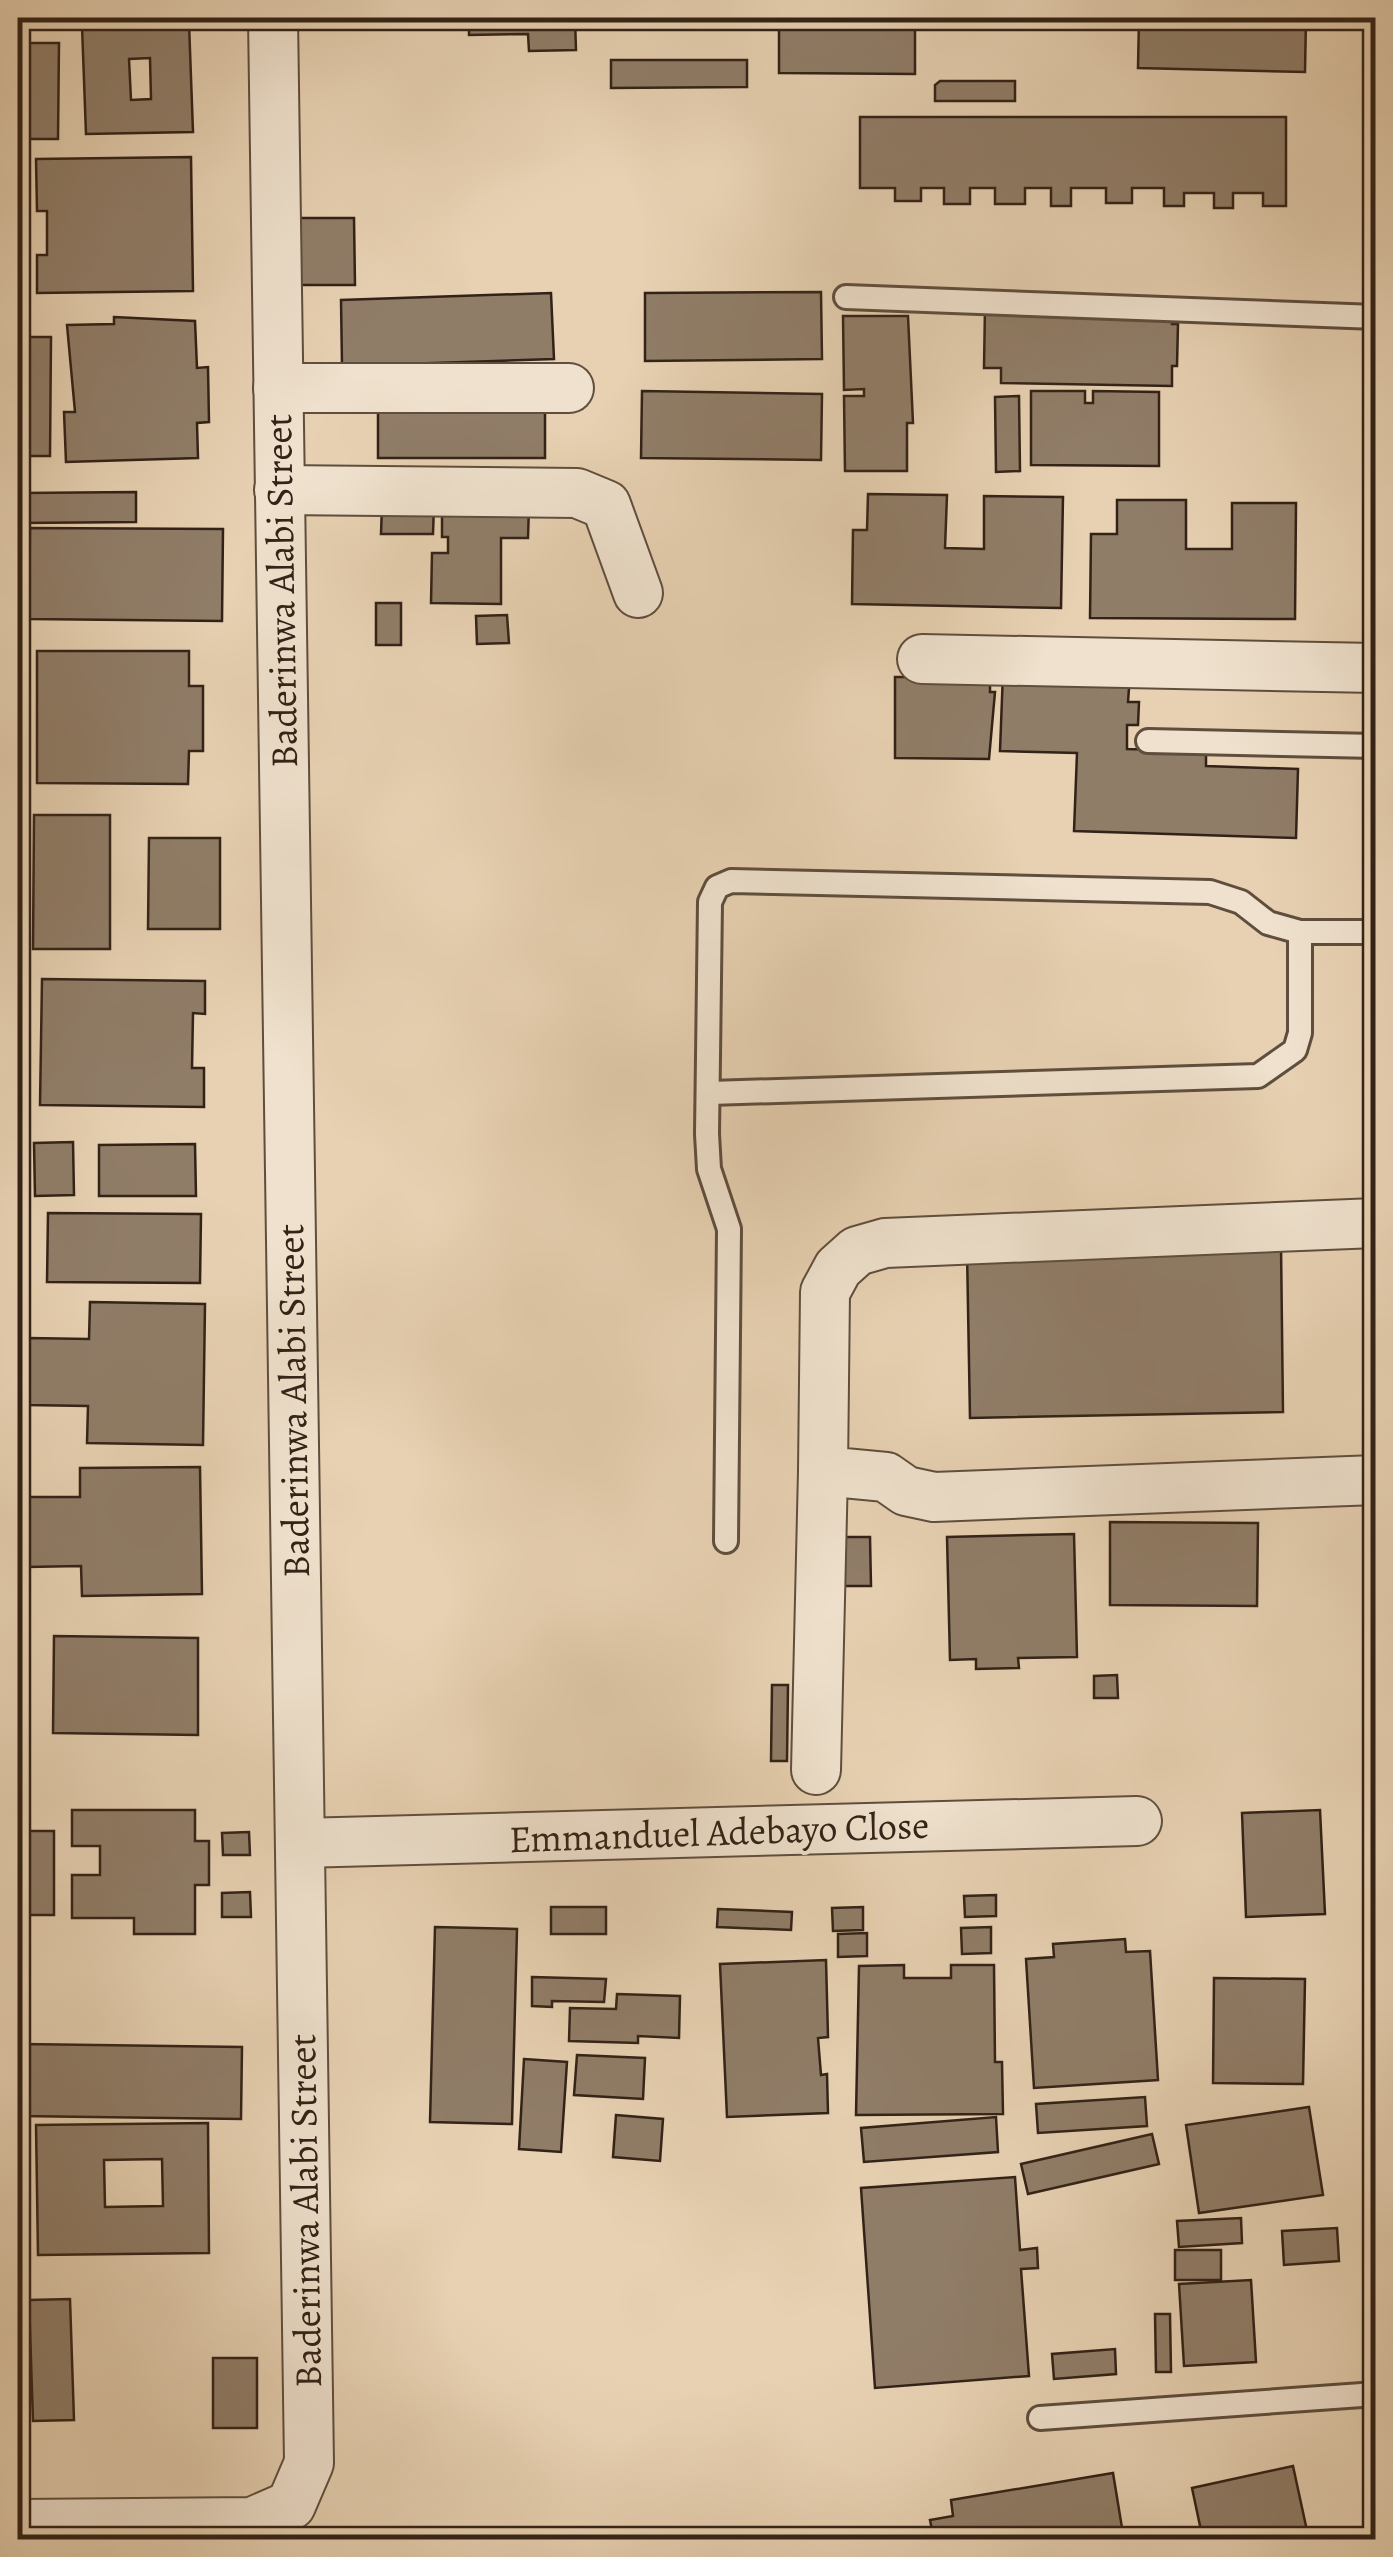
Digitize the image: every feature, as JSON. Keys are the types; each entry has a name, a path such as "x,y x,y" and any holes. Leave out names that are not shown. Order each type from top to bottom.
{"street":[{"name":"Baderinwa Alabi Street","path":"18,2524 252,2522 291,2504 309,2463 273,18"},
{"path":"278,388 568,388"},
{"path":"280,490 577,493 606,505 638,593"},
{"path":"922,659 1376,668"},
{"path":"816,1770 825,1292 838,1268 857,1251 886,1242 1376,1223"},
{"path":"823,1471 886,1478 906,1491 934,1498 1376,1480"},
{"name":"Emmanduel Adebayo Close","path":"300,1843 1138,1820"}],"lane":[{"path":"846,297 1376,316"},
{"path":"1148,741 1376,746"},
{"path":"726,1541 729,1229 709,1169 710,902 717,888 731,881 1210,892 1241,902 1268,923 1300,932 1376,932"},
{"path":"710,1093 1258,1076 1295,1050 1300,1033 1300,932"},
{"path":"1040,2418 1376,2394"}],"building":[{"path":"469,18 575,18 576,50 529,51 528,34 469,35"},
{"path":"627,18 720,18 720,28 627,28"},
{"path":"817,18 883,18 823,22"},
{"path":"1139,18 1306,18 1305,72 1138,68"},
{"path":"189,23 193,132 86,134 82,26","holes":["150,58 151,99 131,100 129,59"]},
{"path":"779,27 915,28 915,74 779,73"},
{"path":"24,43 59,43 58,139 22,139"},
{"path":"611,60 747,60 747,87 611,88"},
{"path":"940,81 1015,81 1015,101 935,101 935,85"},
{"path":"860,117 1286,117 1286,206 1263,206 1263,193 1233,193 1233,208 1214,208 1214,193 1184,193 1184,206 1164,206 1164,188 1132,188 1132,203 1106,203 1106,188 1071,188 1071,206 1051,206 1051,188 1025,188 1025,204 995,204 995,188 970,188 970,204 944,204 944,188 921,188 921,201 895,201 895,188 860,188"},
{"path":"191,157 193,291 37,293 37,255 47,255 47,211 37,211 36,159"},
{"path":"293,218 354,218 355,285 293,285"},
{"path":"821,292 822,359 645,361 645,293"},
{"path":"551,293 554,359 342,366 341,300"},
{"path":"985,307 1172,310 1172,324 1178,324 1177,366 1172,366 1172,386 1001,383 1001,368 984,368"},
{"path":"843,316 908,316 913,423 907,423 907,471 845,471 844,396 864,396 864,389 844,390"},
{"path":"114,317 195,321 197,368 208,367 209,422 197,423 198,458 66,462 64,412 75,412 67,325 114,324"},
{"path":"19,337 51,337 50,456 18,456"},
{"path":"642,391 822,394 821,460 641,458"},
{"path":"1031,391 1085,391 1085,403 1093,403 1093,391 1159,392 1159,466 1031,465"},
{"path":"1019,396 1020,471 996,472 995,397"},
{"path":"378,398 545,398 545,458 378,458"},
{"path":"136,492 136,522 22,523 22,493"},
{"path":"868,494 947,495 945,548 984,549 984,496 1063,497 1061,608 852,604 853,530 867,530"},
{"path":"1117,500 1186,500 1186,549 1232,549 1232,503 1296,503 1295,619 1090,618 1091,534 1117,534"},
{"path":"382,505 434,505 433,534 381,534"},
{"path":"442,505 529,506 528,538 501,538 501,604 431,603 432,553 448,553 448,537 442,537"},
{"path":"30,528 223,529 222,621 29,619"},
{"path":"376,603 401,603 401,645 376,645"},
{"path":"507,615 509,643 477,644 476,616"},
{"path":"37,651 189,651 189,686 203,686 203,751 189,751 188,784 37,783"},
{"path":"1003,672 1130,675 1128,702 1139,702 1138,725 1127,725 1127,749 1206,751 1206,766 1298,769 1296,838 1074,831 1077,753 1000,751"},
{"path":"895,677 990,677 990,692 995,692 989,759 895,758"},
{"path":"34,815 110,815 110,949 33,949"},
{"path":"149,838 220,838 220,929 148,929"},
{"path":"42,979 205,981 205,1014 193,1013 192,1068 204,1068 204,1107 40,1105"},
{"path":"73,1142 74,1195 35,1196 34,1143"},
{"path":"195,1144 196,1196 99,1196 99,1145"},
{"path":"48,1213 201,1214 200,1283 47,1282"},
{"path":"1281,1245 1283,1412 970,1418 967,1251"},
{"path":"90,1302 205,1304 203,1445 87,1443 88,1406 27,1405 29,1338 89,1339"},
{"path":"200,1467 202,1594 82,1596 81,1566 27,1567 26,1497 80,1497 80,1468"},
{"path":"1110,1522 1258,1523 1257,1606 1110,1605"},
{"path":"1074,1534 1077,1657 1018,1658 1019,1668 976,1669 976,1659 950,1660 947,1537"},
{"path":"837,1537 870,1537 871,1586 838,1586"},
{"path":"54,1636 198,1638 198,1735 53,1733"},
{"path":"1117,1675 1118,1698 1094,1698 1094,1676"},
{"path":"772,1685 788,1685 787,1761 771,1761"},
{"path":"72,1810 195,1810 195,1841 209,1841 209,1885 195,1885 195,1934 134,1934 134,1918 72,1918 72,1875 100,1875 100,1846 72,1846"},
{"path":"1320,1810 1325,1914 1246,1917 1242,1813"},
{"path":"20,1831 54,1831 54,1915 20,1915"},
{"path":"249,1832 250,1855 223,1855 222,1833"},
{"path":"250,1892 251,1917 222,1917 222,1893"},
{"path":"996,1895 996,1916 965,1917 964,1896"},
{"path":"551,1907 606,1907 606,1934 551,1934"},
{"path":"863,1907 863,1930 833,1931 832,1908"},
{"path":"718,1909 792,1912 791,1930 717,1927"},
{"path":"435,1927 517,1929 512,2124 430,2122"},
{"path":"991,1927 991,1953 962,1954 961,1928"},
{"path":"867,1933 867,1956 838,1957 838,1934"},
{"path":"1125,1939 1126,1952 1150,1951 1158,2080 1034,2088 1026,1959 1054,1957 1053,1944"},
{"path":"826,1960 828,2037 818,2038 821,2075 827,2074 828,2113 727,2117 720,1964"},
{"path":"904,1965 904,1978 951,1978 951,1965 994,1965 995,2062 1002,2062 1003,2114 856,2115 859,1966"},
{"path":"532,1977 606,1979 604,2002 552,2001 552,2007 532,2006"},
{"path":"1214,1978 1305,1979 1303,2084 1213,2083"},
{"path":"617,1994 680,1996 679,2038 638,2036 638,2043 569,2041 570,2008 616,2009"},
{"path":"22,2044 242,2047 241,2119 20,2116"},
{"path":"577,2055 645,2058 643,2099 574,2095"},
{"path":"524,2059 567,2062 561,2152 519,2149"},
{"path":"1145,2097 1147,2126 1038,2133 1036,2104"},
{"path":"1309,2107 1323,2195 1199,2213 1186,2125"},
{"path":"616,2115 663,2119 660,2161 613,2157"},
{"path":"996,2117 998,2152 864,2162 861,2128"},
{"path":"208,2123 209,2253 38,2255 36,2125","holes":["162,2159 163,2206 105,2207 104,2160"]},
{"path":"1152,2134 1159,2164 1028,2194 1021,2164"},
{"path":"1015,2177 1020,2250 1037,2248 1038,2268 1021,2269 1029,2376 875,2388 861,2188"},
{"path":"1241,2218 1242,2243 1179,2247 1177,2221"},
{"path":"1337,2228 1339,2261 1284,2265 1282,2231"},
{"path":"1175,2250 1221,2250 1221,2280 1175,2280"},
{"path":"1251,2280 1256,2362 1184,2366 1179,2284"},
{"path":"70,2299 74,2420 33,2421 29,2300"},
{"path":"1155,2314 1170,2314 1171,2372 1156,2372"},
{"path":"1115,2349 1116,2374 1054,2379 1052,2354"},
{"path":"213,2358 257,2358 257,2428 213,2428"},
{"path":"1293,2466 1309,2540 1203,2540 1192,2488"},
{"path":"1113,2473 1124,2540 934,2540 930,2520 953,2516 951,2500"}]}
